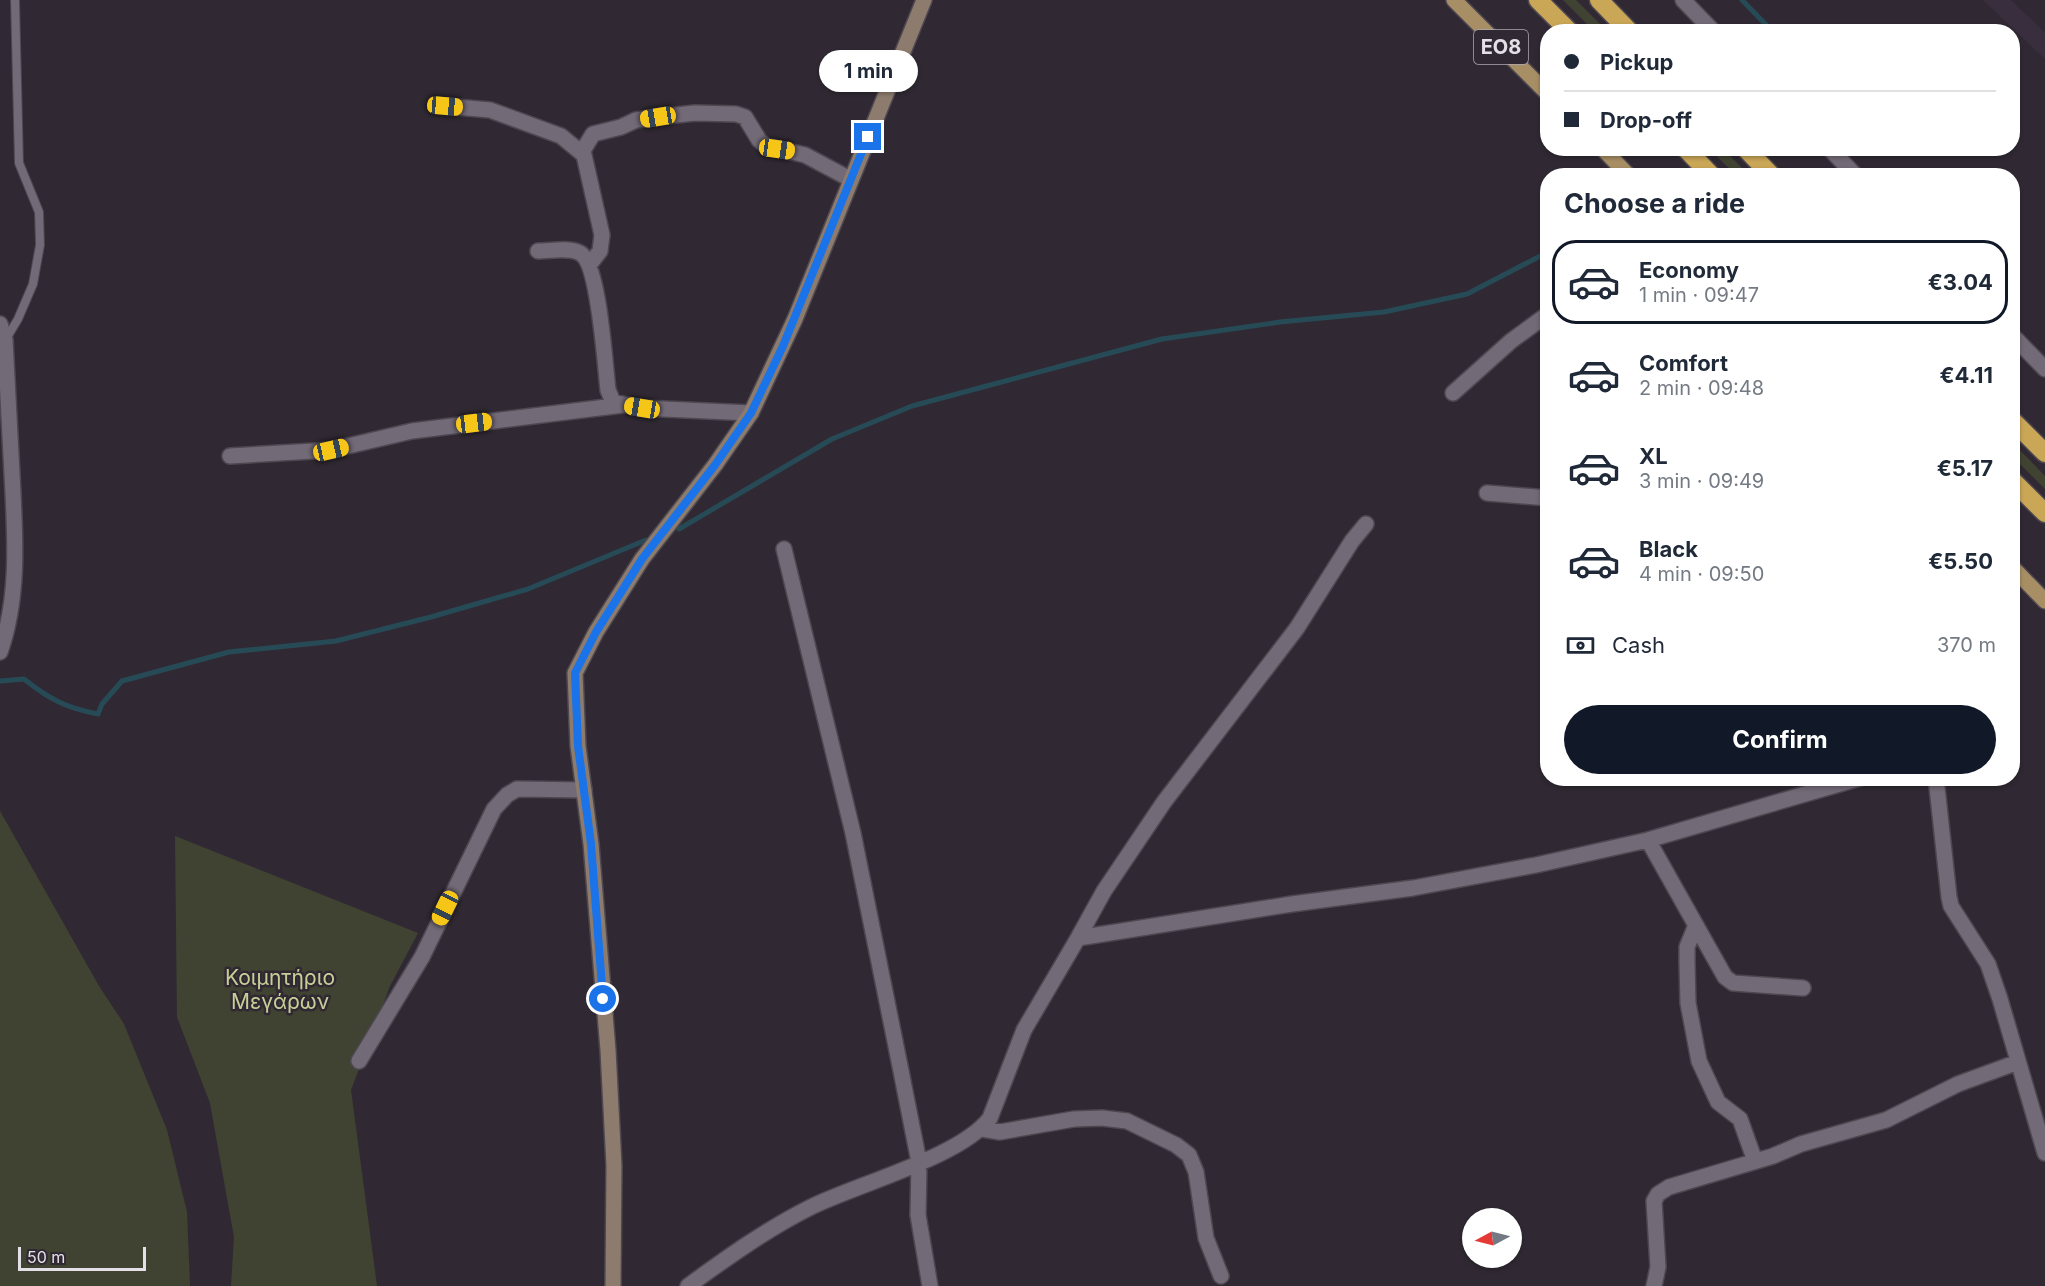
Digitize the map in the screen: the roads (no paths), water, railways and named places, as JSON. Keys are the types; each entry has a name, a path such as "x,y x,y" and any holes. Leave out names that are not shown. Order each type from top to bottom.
{"highway":[{"path":"1538,0 1562,24"},
{"path":"1599,0 1622,24"},
{"path":"1693,156 1704,168"},
{"path":"1753,156 1764,168"},
{"path":"2020,427 2045,453"},
{"path":"2020,488 2045,513"}],"main road":[{"name":"ΕΟ8","path":"1454,0 1540,86"},
{"path":"1610,156 1621,168"},
{"path":"2020,575 2045,601"}],"street":[{"path":"613,1286 614,1149 608,1050 591,844 578,746 575,673 596,632 642,559 715,465 751,413 791,328 924,0"},
{"path":"1683,0 1706,24"},
{"path":"445,106 490,110 561,136 582,152 591,178 602,235 600,250 590,264"},
{"path":"582,152 593,134 621,127 636,120 695,113 736,114 745,117 759,140 766,146 805,155 850,179"},
{"path":"1837,156 1848,168"},
{"path":"538,251 563,250 580,253 590,264 598,301 608,390 613,402 642,408 751,413"},
{"path":"1453,393 1511,341 1540,320"},
{"path":"0,324 5,340 15,576 10,624 0,652"},
{"path":"2020,343 2045,369"},
{"path":"230,456 331,450 412,431 623,405"},
{"path":"1487,493 1540,497"},
{"path":"688,1286 747,1243 812,1206 919,1162 972,1137 982,1129 990,1118 1024,1030 1104,891 1164,802 1297,628 1352,541 1366,524"},
{"path":"784,549 853,833 919,1162 918,1215 930,1286"},
{"path":"1078,938 1292,904 1413,888 1536,865 1648,840 1833,786"},
{"path":"1937,786 1949,897 1952,906 1988,964 2001,999 2045,1153"},
{"path":"359,1061 422,957 494,809 507,795 517,789 584,790"},
{"path":"1648,840 1725,978 1733,983 1803,988"},
{"path":"1695,925 1687,947 1688,1003 1699,1061 1718,1102 1740,1119 1755,1161"},
{"path":"1654,1286 1658,1267 1654,1201 1658,1194 1669,1187 1689,1179 1755,1161 1801,1144 1886,1120 1958,1084 2018,1062"},
{"path":"982,1129 1000,1132 1074,1119 1102,1118 1127,1121 1176,1145 1189,1155 1196,1172 1206,1238 1221,1276"}],"lane":[{"path":"5,340 18,319 33,284 40,245 39,212 19,163 15,0"}],"waterway":[{"path":"1742,0 1765,24"},
{"path":"679,529 832,439 912,406 1162,339 1280,322 1384,312 1467,294 1540,256"},
{"path":"0,681 24,679 58,702 98,714 102,704 122,681 229,652 336,641 431,617 528,589 646,540"}],"park label":[{"name":"Κοιμητήριο Μεγάρων","path":"280,990"}]}
